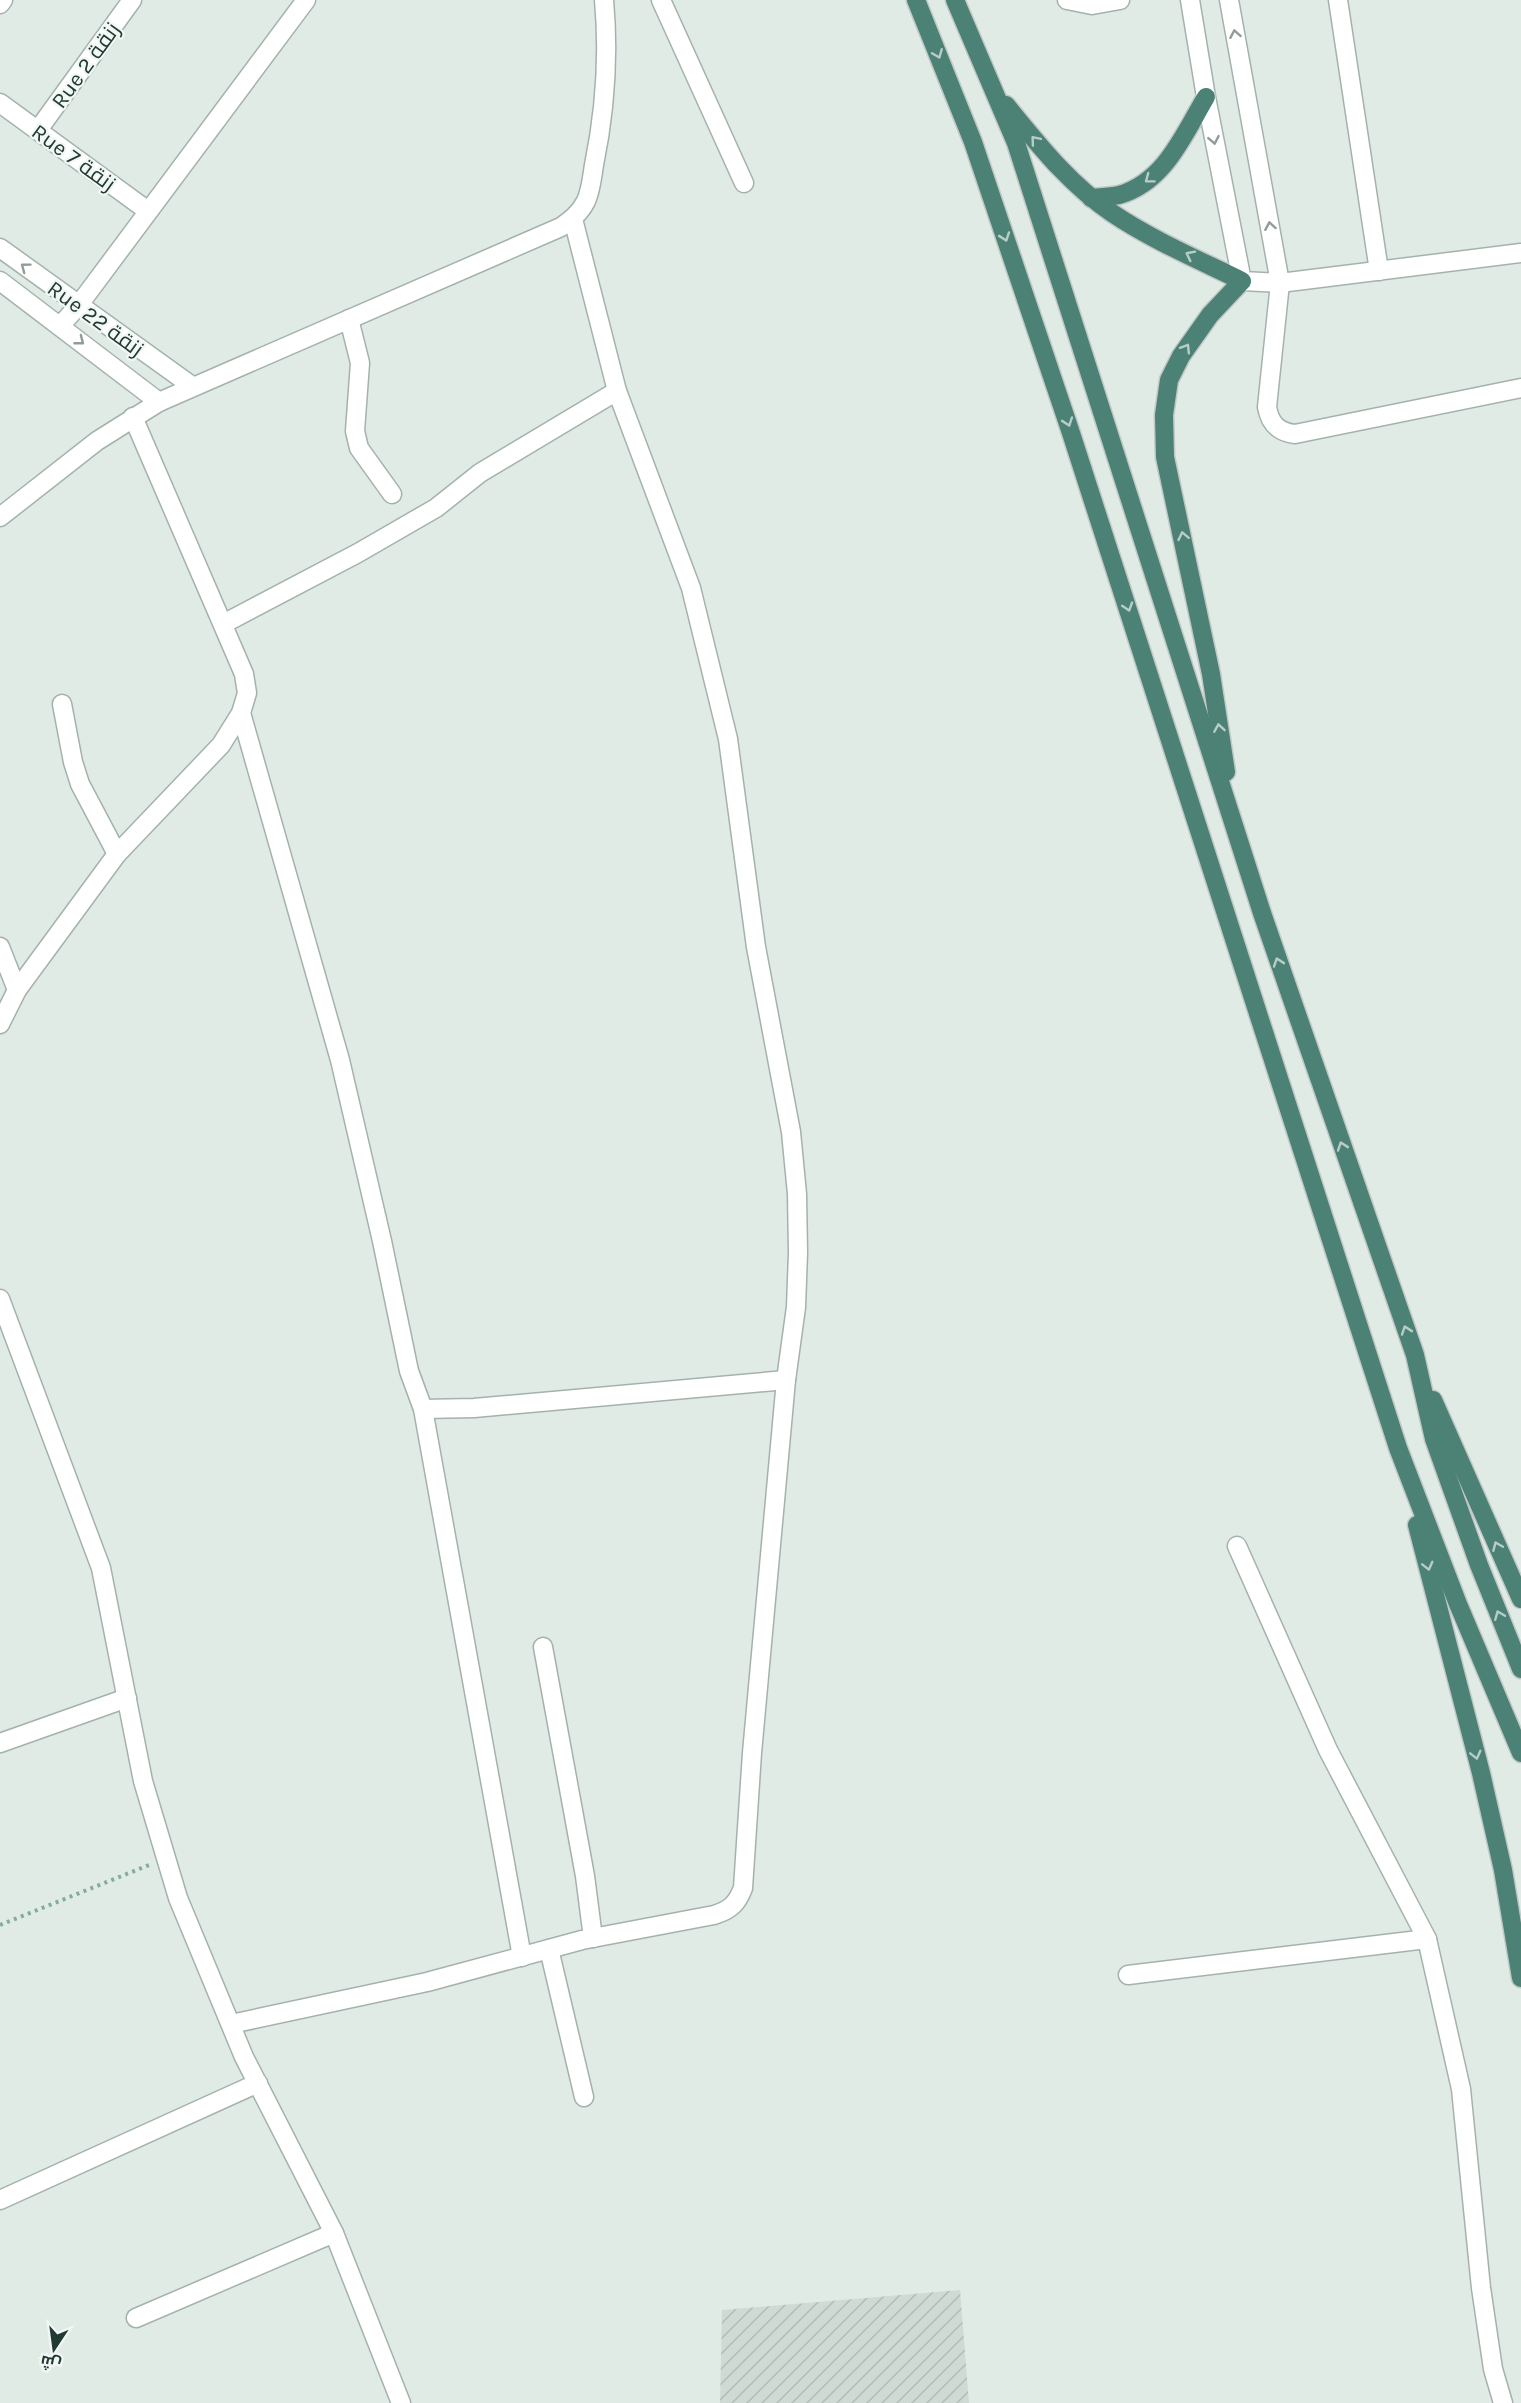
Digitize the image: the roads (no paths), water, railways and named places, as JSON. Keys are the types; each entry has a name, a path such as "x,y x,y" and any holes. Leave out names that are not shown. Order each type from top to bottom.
{"highway":[{"path":"916,0 973,142 1071,433 1398,1448 1458,1604 1521,1753"},
{"path":"955,0 1016,144 1262,914 1415,1355 1521,1599"},
{"path":"994,90 1054,163 1091,198 1141,231 1242,281 1210,315 1181,356 1169,380 1163,423 1165,457 1211,674 1234,827"},
{"path":"1091,198 1118,195 1132,190 1156,174 1174,152 1206,97"},
{"path":"1415,1355 1434,1439 1479,1565 1521,1669"},
{"path":"1398,1448 1481,1773 1503,1870 1521,1978"}],"street":[{"path":"0,4 3,0"},
{"name":"Rue 2 زنقة","path":"38,130 132,0"},
{"path":"60,326 78,306 306,0"},
{"path":"0,517 97,441 159,402 561,227 573,219 586,201 598,143 605,85 604,0"},
{"path":"661,0 744,183"},
{"path":"1067,0 1092,5 1120,0"},
{"path":"1190,0 1206,97 1242,281 1280,283 1521,253"},
{"path":"1229,0 1280,283 1267,407 1273,424 1286,433 1303,433 1521,388"},
{"path":"1338,0 1379,271"},
{"name":"Rue 7 زنقة","path":"0,103 148,211"},
{"path":"231,2024 427,1982 592,1938 720,1913 738,1901 743,1888 752,1753 786,1380 796,1307 797,1194 791,1132 756,947 728,739 692,588 617,391 573,219"},
{"name":"Rue 22 زنقة","path":"0,248 192,386"},
{"name":"Rue 22 زنقة","path":"0,281 159,402"},
{"path":"349,319 360,363 355,431 359,448 392,494"},
{"path":"223,624 436,508 480,473 617,391"},
{"path":"0,1024 18,990 117,854 221,745 241,713 247,693 244,674 134,417"},
{"path":"62,704 73,762 80,784 117,854"},
{"path":"241,713 340,1060 409,1371 423,1409 522,1957"},
{"path":"0,948 18,990"},
{"path":"0,1299 101,1568 143,1781 178,1898 258,2083 334,2234 401,2403"},
{"path":"423,1409 474,1408 786,1380"},
{"path":"1237,1546 1328,1750 1427,1939 1461,2090 1481,2288 1493,2369 1503,2403"},
{"path":"543,1647 585,1876 592,1938"},
{"path":"0,1743 127,1698"},
{"path":"1128,1975 1427,1939"},
{"path":"549,1949 584,2097"},
{"path":"0,2200 258,2083"},
{"path":"136,2318 334,2234"}]}
